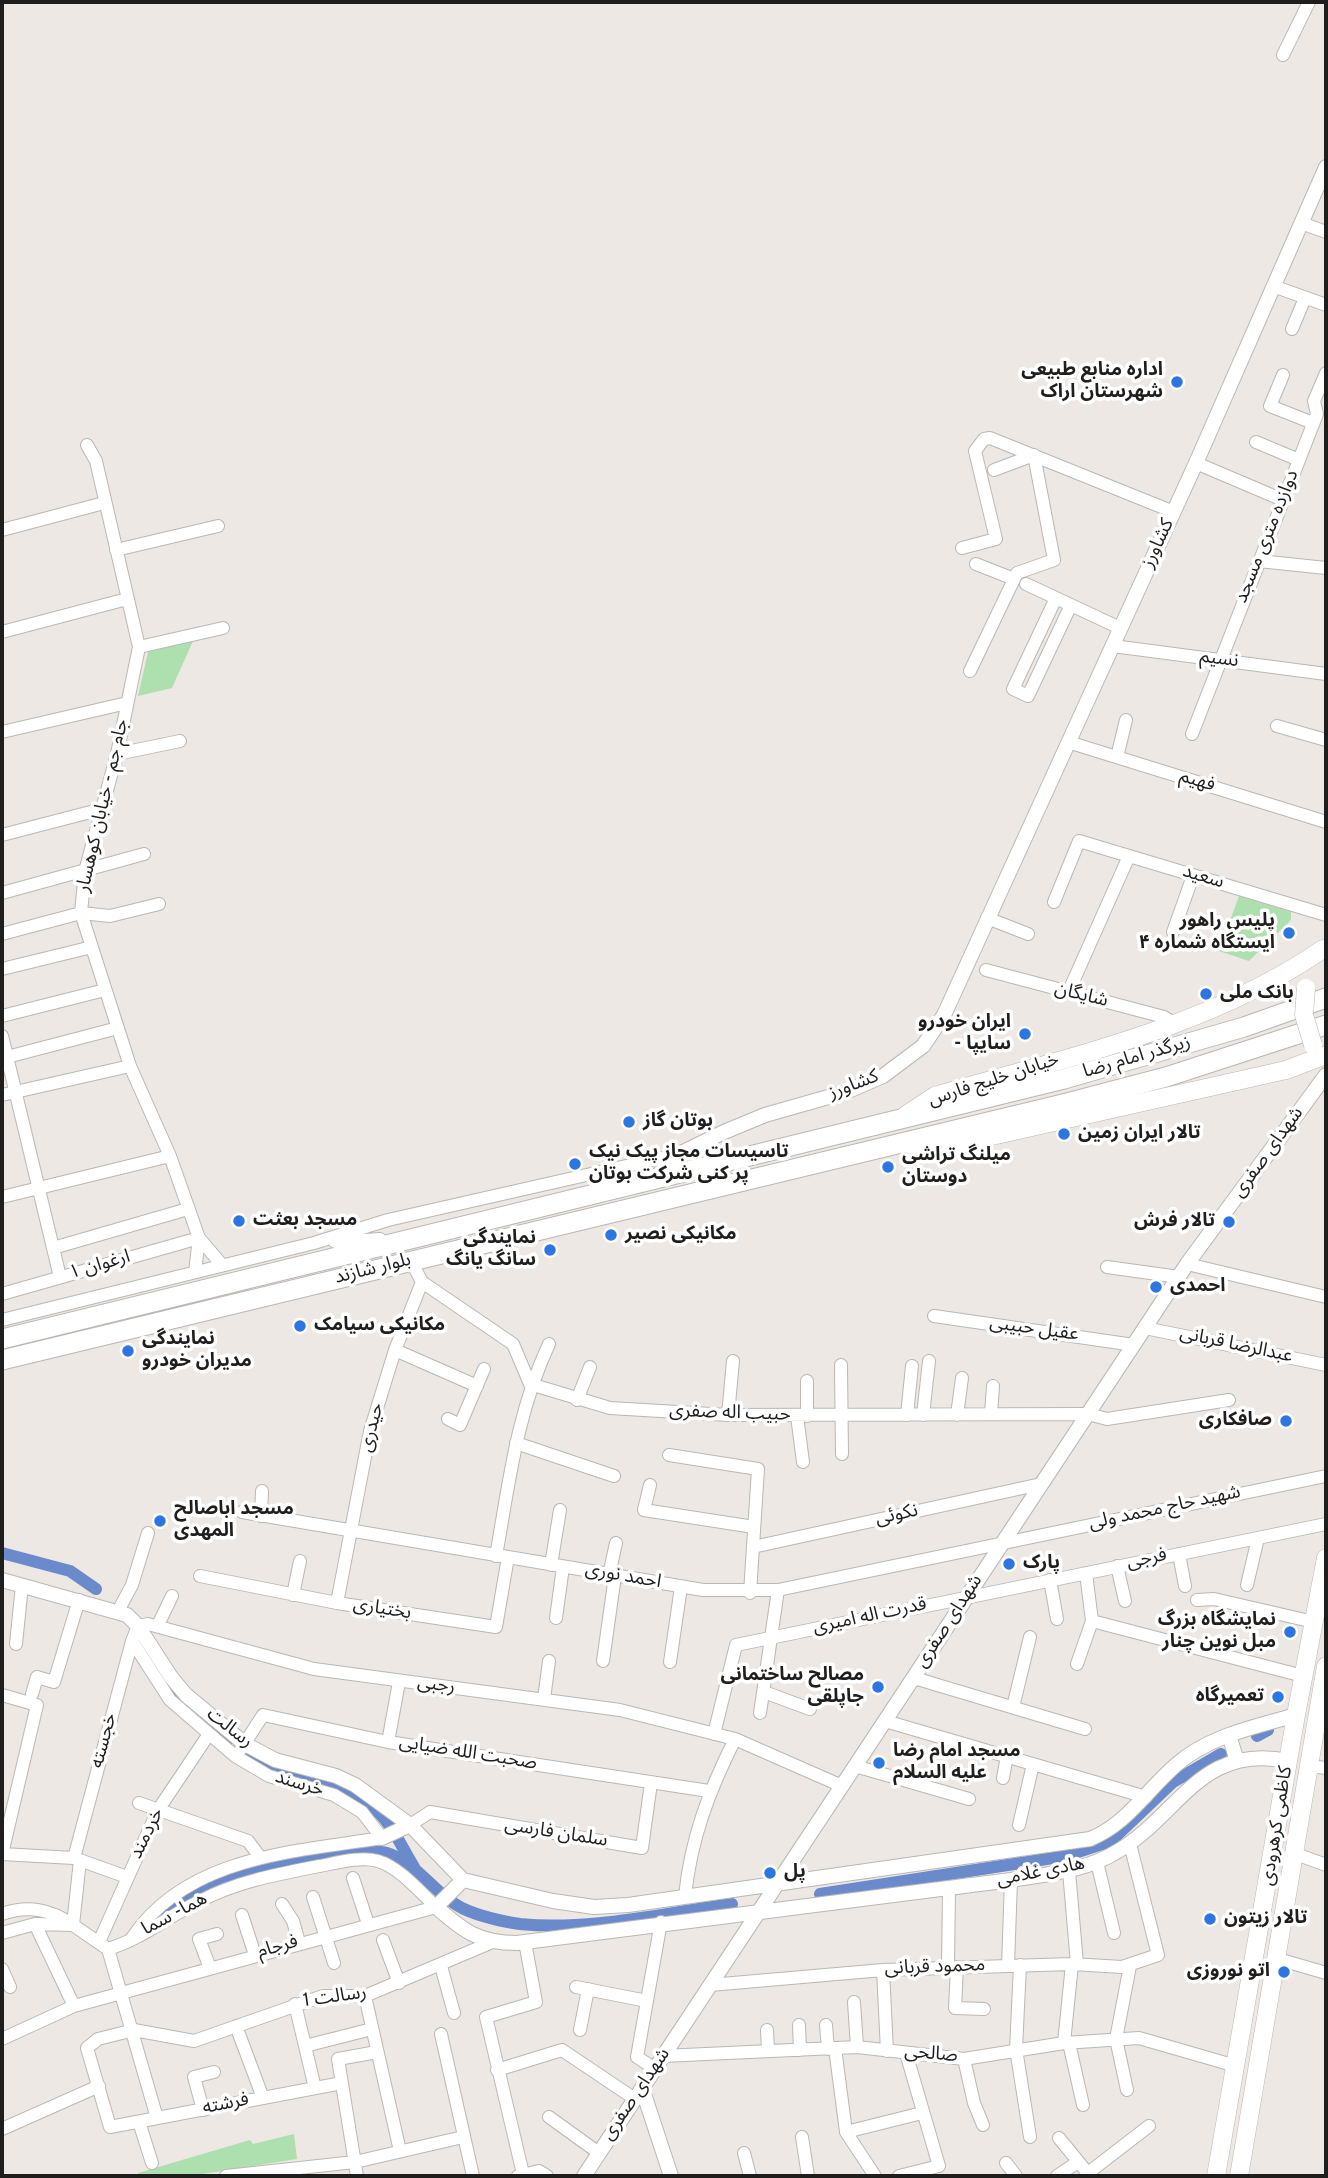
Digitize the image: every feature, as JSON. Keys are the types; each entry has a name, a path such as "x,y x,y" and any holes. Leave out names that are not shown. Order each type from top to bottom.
{"highway":[{"name":"زیرگذر امام رضا","path":"944,1108 1192,1043 1326,998"},
{"name":"زیرگذر امام رضا","path":"949,1132 1166,1077 1326,1025"},
{"name":"بلوار شازند","path":"2,1339 70,1313 424,1236 944,1108"},
{"name":"بلوار شازند","path":"2,1360 949,1132"}],"main road":[{"path":"902,1143 947,1146 1286,1070 1321,1054 1304,1015 1306,988 1325,947"},
{"name":"خیابان خلیج فارس","path":"898,1119 935,1096 1175,1024 1240,998 1291,972 1325,947"},
{"name":"کاظمی کرهرودی","path":"1216,2176 1326,1558"},
{"name":"کاظمی کرهرودی","path":"1239,2176 1296,1854 1318,1767 1326,1666"},
{"path":"1259,1937 1280,1950"}],"street":[{"path":"1283,55 1309,2"},
{"name":"کشاورز","path":"654,1180 679,1154 765,1115 846,1092 902,1064 923,1046 944,1015 1174,512 1326,167"},
{"path":"1301,223 1326,232"},
{"path":"1273,286 1326,305"},
{"path":"1292,329 1305,298"},
{"name":"دوازده متری مسجد","path":"1219,660 1299,460 1319,417 1314,401 1326,373"},
{"path":"1283,375 1270,405 1319,417"},
{"path":"962,548 996,539 975,451 978,444 990,438 1174,512"},
{"path":"1256,442 1299,460"},
{"name":"جام جم - خیابان کوهسار","path":"87,445 96,461 139,647 117,754 85,871 81,913 130,1066 170,1156 199,1238"},
{"path":"994,470 1034,455"},
{"path":"970,671 1014,579 1022,569 1054,560 1034,455"},
{"path":"1196,463 1283,500"},
{"path":"2,530 104,503"},
{"path":"116,551 218,526"},
{"path":"1259,561 1326,568"},
{"path":"976,564 1014,579"},
{"path":"1026,584 1121,628"},
{"path":"1056,598 1013,689 1028,696 1071,605"},
{"path":"2,632 127,599"},
{"path":"139,647 223,628"},
{"name":"نسیم","path":"1112,646 1326,674"},
{"path":"1192,734 1219,660"},
{"path":"2,732 127,703"},
{"path":"1117,757 1126,720"},
{"path":"1277,726 1326,740"},
{"path":"117,754 180,741"},
{"name":"فهیم","path":"1068,742 1326,822"},
{"path":"2,835 102,809"},
{"name":"سعید","path":"1055,902 1079,841 1326,915"},
{"path":"2,893 144,854"},
{"path":"1068,993 1129,856"},
{"path":"1173,932 1193,876"},
{"path":"2,934 81,913 110,916 159,904"},
{"path":"988,918 1028,934"},
{"path":"2,969 92,947"},
{"name":"شایگان","path":"986,970 1164,1017 1175,1024"},
{"path":"2,1016 105,990"},
{"path":"7,1058 118,1028"},
{"path":"2,1041 60,1277"},
{"path":"2,1095 130,1066"},
{"name":"شهدای صفری","path":"584,2176 1187,1264 1326,1075"},
{"path":"2,1320 70,1313 195,1272 314,1243 388,1220 679,1154"},
{"path":"2,1197 170,1156"},
{"path":"53,1248 188,1209"},
{"path":"314,1243 424,1236"},
{"path":"199,1238 222,1265"},
{"path":"195,1272 199,1238"},
{"name":"ارغوان ۱","path":"2,1294 199,1238"},
{"path":"411,1261 422,1282 513,1345 530,1384"},
{"path":"1187,1264 1326,1297"},
{"path":"1107,1267 1179,1277"},
{"name":"حیدری","path":"337,1603 370,1431 395,1350 422,1282"},
{"name":"عقیل حبیبی","path":"934,1316 1134,1345"},
{"name":"عبدالرضا قربانی","path":"1145,1328 1326,1365"},
{"path":"502,1557 516,1443 530,1384 549,1345"},
{"path":"395,1350 477,1386"},
{"path":"728,1415 733,1361"},
{"path":"923,1415 929,1361"},
{"path":"841,1365 842,1454"},
{"path":"907,1415 912,1366"},
{"path":"576,1400 590,1367"},
{"path":"447,1419 460,1425 484,1369"},
{"path":"957,1415 962,1378"},
{"path":"803,1462 802,1416 807,1381"},
{"name":"حبیب اله صفری","path":"530,1384 576,1400 610,1408 728,1415 1088,1414 1107,1419 1229,1400"},
{"path":"991,1414 993,1386"},
{"path":"516,1443 614,1476"},
{"path":"669,1455 758,1469 750,1593"},
{"name":"شهید حاج محمد ولی","path":"1003,1542 1326,1476"},
{"name":"نکوئی","path":"753,1547 1041,1484"},
{"path":"650,1485 644,1510 754,1527"},
{"path":"261,1516 262,1491"},
{"path":"556,1618 560,1510"},
{"name":"احمد نوری","path":"242,1513 681,1587 750,1593 778,1590 1003,1542"},
{"name":"فرجی","path":"967,1597 1326,1524"},
{"path":"118,1611 132,1585 148,1533"},
{"path":"1247,1585 1258,1538"},
{"path":"603,1661 616,1543"},
{"path":"1179,1553 1185,1586"},
{"name":"بختیاری","path":"200,1576 337,1603 496,1627 502,1557"},
{"path":"293,1595 300,1561"},
{"path":"1117,1566 1125,1601"},
{"path":"1077,1664 1092,1621 1086,1573"},
{"name":"رسالت","path":"2,1580 118,1611 138,1626 186,1695 245,1744 275,1760 346,1780 386,1805 410,1825 463,1880"},
{"path":"1050,1580 1057,1619"},
{"path":"16,1644 22,1585"},
{"path":"670,1662 681,1587"},
{"path":"761,1713 774,1638 778,1590"},
{"path":"158,1625 172,1596"},
{"name":"قدرت اله امیری","path":"714,1734 736,1645 967,1597"},
{"path":"1197,1600 1213,1599 1314,1622"},
{"path":"79,1600 54,1682 37,1677 35,1699 2,1854 77,1859 127,1877"},
{"path":"1092,1621 1303,1676"},
{"name":"رجبی","path":"138,1626 158,1625 314,1669 620,1710 735,1739 842,1786"},
{"name":"خجسته","path":"73,1925 77,1859 138,1626"},
{"path":"1013,1707 1030,1637"},
{"name":"خرسند","path":"132,1641 170,1700 235,1756 268,1776 334,1795 362,1812 382,1838"},
{"path":"544,1699 549,1661"},
{"path":"914,1678 1085,1729"},
{"path":"388,1742 399,1682"},
{"path":"764,1692 810,1709"},
{"path":"2,1695 35,1699"},
{"name":"صحبت الله ضیایی","path":"245,1744 263,1715 388,1742 709,1791"},
{"name":"هادی غلامی","path":"778,1883 944,1862 1090,1839 1112,1829 1176,1766 1198,1749 1229,1735 1296,1715"},
{"path":"885,1721 1146,1797"},
{"name":"خردمند","path":"104,1945 127,1877 158,1810 209,1734"},
{"path":"1229,1735 1237,1761"},
{"path":"685,1896 689,1853 709,1791 735,1739"},
{"path":"235,1756 245,1744"},
{"path":"1003,1777 1007,1756"},
{"name":"هادی غلامی","path":"760,1911 1069,1871 1097,1861 1130,1844 1188,1788 1210,1773 1254,1756 1289,1761"},
{"path":"1018,1825 1033,1764"},
{"path":"855,1766 969,1799"},
{"name":"سلمان فارسی","path":"410,1825 430,1812 642,1848 651,1783"},
{"path":"139,1803 248,1841 260,1857"},
{"path":"382,1838 410,1825"},
{"name":"هما- سما","path":"132,1937 152,1912 211,1874 260,1857 382,1838"},
{"name":"محمود قربانی","path":"710,1985 883,1970 1074,1964 1130,1966 1158,1955 1130,1844"},
{"path":"1296,1854 1326,1865"},
{"name":"هما- سما","path":"132,1937 148,1932 204,1899 247,1881 366,1860 389,1867 436,1907"},
{"path":"1097,1861 1114,1933"},
{"path":"944,1862 949,1888 955,2008 984,2009"},
{"path":"1069,1871 1074,1964 1067,2043 1083,2105"},
{"path":"353,1878 368,1924"},
{"path":"760,1911 526,1942 490,1943 466,1931 436,1907 463,1880 509,1892 594,1907 778,1883"},
{"path":"1010,1880 1016,2049 1030,2137"},
{"path":"313,1897 334,1963"},
{"path":"282,1904 293,1921 299,1942"},
{"name":"فرجام","path":"75,2006 324,1935 436,1907"},
{"path":"2,1913 18,1908 39,1909 59,1915 104,1945 134,2030 157,2118"},
{"path":"242,1915 255,1955"},
{"path":"659,2063 637,2057 661,1923"},
{"path":"2,1933 35,1924 73,1925"},
{"path":"2,2039 75,2006 35,1924"},
{"path":"210,1968 199,1939 217,1934"},
{"path":"104,1945 132,1937"},
{"path":"383,1940 399,1983"},
{"path":"526,1942 536,2002 486,2017 520,2175 539,2171 547,2176"},
{"name":"رسالت 1","path":"134,2030 194,2040 323,1996 365,1997 490,1943"},
{"path":"1280,1950 1326,1973"},
{"path":"442,1966 454,2013"},
{"path":"1127,2090 1116,2039 1130,1966"},
{"path":"2,1969 10,1987"},
{"path":"883,1970 887,2051"},
{"path":"580,2030 582,1988 647,2001"},
{"path":"365,1997 400,2151"},
{"path":"855,2002 857,2047"},
{"path":"295,2004 315,2088"},
{"path":"799,2025 800,2050"},
{"path":"826,2025 846,2132 875,2176"},
{"path":"236,2026 263,2098"},
{"path":"305,2046 372,2029"},
{"path":"2,2129 99,2086 87,2048 98,2039 134,2030"},
{"path":"767,2030 768,2052"},
{"path":"441,2034 473,2176"},
{"name":"صالحی","path":"659,2063 768,2052 857,2047 964,2059 1016,2049 1139,2038 1236,2066"},
{"path":"497,2070 562,2050 639,2093 671,2176"},
{"path":"357,2176 338,2059 377,2052"},
{"path":"899,2176 939,2166 906,2053"},
{"path":"964,2059 974,2103 983,2125"},
{"path":"203,2110 194,2077 214,2072"},
{"name":"فرشته","path":"99,2086 110,2127 342,2083"},
{"path":"846,2132 922,2113"},
{"path":"549,2117 599,2153"},
{"path":"139,2122 152,2163"},
{"path":"1059,2138 1089,2175 1149,2126"},
{"path":"226,2176 355,2162 463,2137"},
{"path":"802,2137 808,2176"},
{"path":"744,2153 750,2176"},
{"path":"1057,2176 1078,2161"},
{"path":"1006,2164 1016,2176"}],"green space":[{"path":"193,641 172,688 138,696 148,652"},
{"path":"1239,896 1291,912 1291,920 1249,961 1219,951"},
{"path":"294,2134 297,2159 190,2176 138,2176 138,2173 250,2140 253,2144"}],"waterway":[{"path":"2,1553 70,1571 96,1589"},
{"path":"159,1673 182,1704 227,1741"},
{"path":"1257,1736 1268,1730"},
{"path":"820,1894 1066,1856 1111,1841 1173,1782 1221,1754"},
{"path":"244,1755 331,1786 364,1802 389,1825 414,1867"},
{"path":"146,1925 197,1895 243,1874 308,1859 374,1852 398,1857 444,1896 464,1909 514,1923 546,1926 600,1923 732,1904"}],"place":[{"name":"اداره منابع طبیعی شهرستان اراک","path":"1177,382"},
{"name":"پلیس راهور ایستگاه شماره ۴","path":"1289,933"},
{"name":"بانک ملی","path":"1206,994"},
{"name":"ایران خودرو - سایپا","path":"1025,1034"},
{"name":"بوتان گاز","path":"629,1122"},
{"name":"تالار ایران زمین","path":"1064,1134"},
{"name":"تاسیسات مجاز پیک نیک پر کنی شرکت بوتان","path":"575,1164"},
{"name":"میلنگ تراشی دوستان","path":"888,1167"},
{"name":"مسجد بعثت","path":"239,1221"},
{"name":"تالار فرش","path":"1229,1222"},
{"name":"مکانیکی نصیر","path":"611,1235"},
{"name":"نمایندگی سانگ یانگ","path":"550,1250"},
{"name":"احمدی","path":"1156,1287"},
{"name":"مکانیکی سیامک","path":"300,1326"},
{"name":"نمایندگی مدیران خودرو","path":"128,1351"},
{"name":"صافکاری","path":"1286,1421"},
{"name":"مسجد اباصالح المهدی","path":"160,1521"},
{"name":"پارک","path":"1009,1564"},
{"name":"نمایشگاه بزرگ مبل نوین چنار","path":"1290,1632"},
{"name":"مصالح ساختمانی جاپلقی","path":"878,1687"},
{"name":"تعمیرگاه","path":"1278,1697"},
{"name":"مسجد امام رضا علیه السلام","path":"879,1763"},
{"name":"پل","path":"770,1873"},
{"name":"تالار زیتون","path":"1210,1919"},
{"name":"اتو نوروزی","path":"1284,1972"}]}
